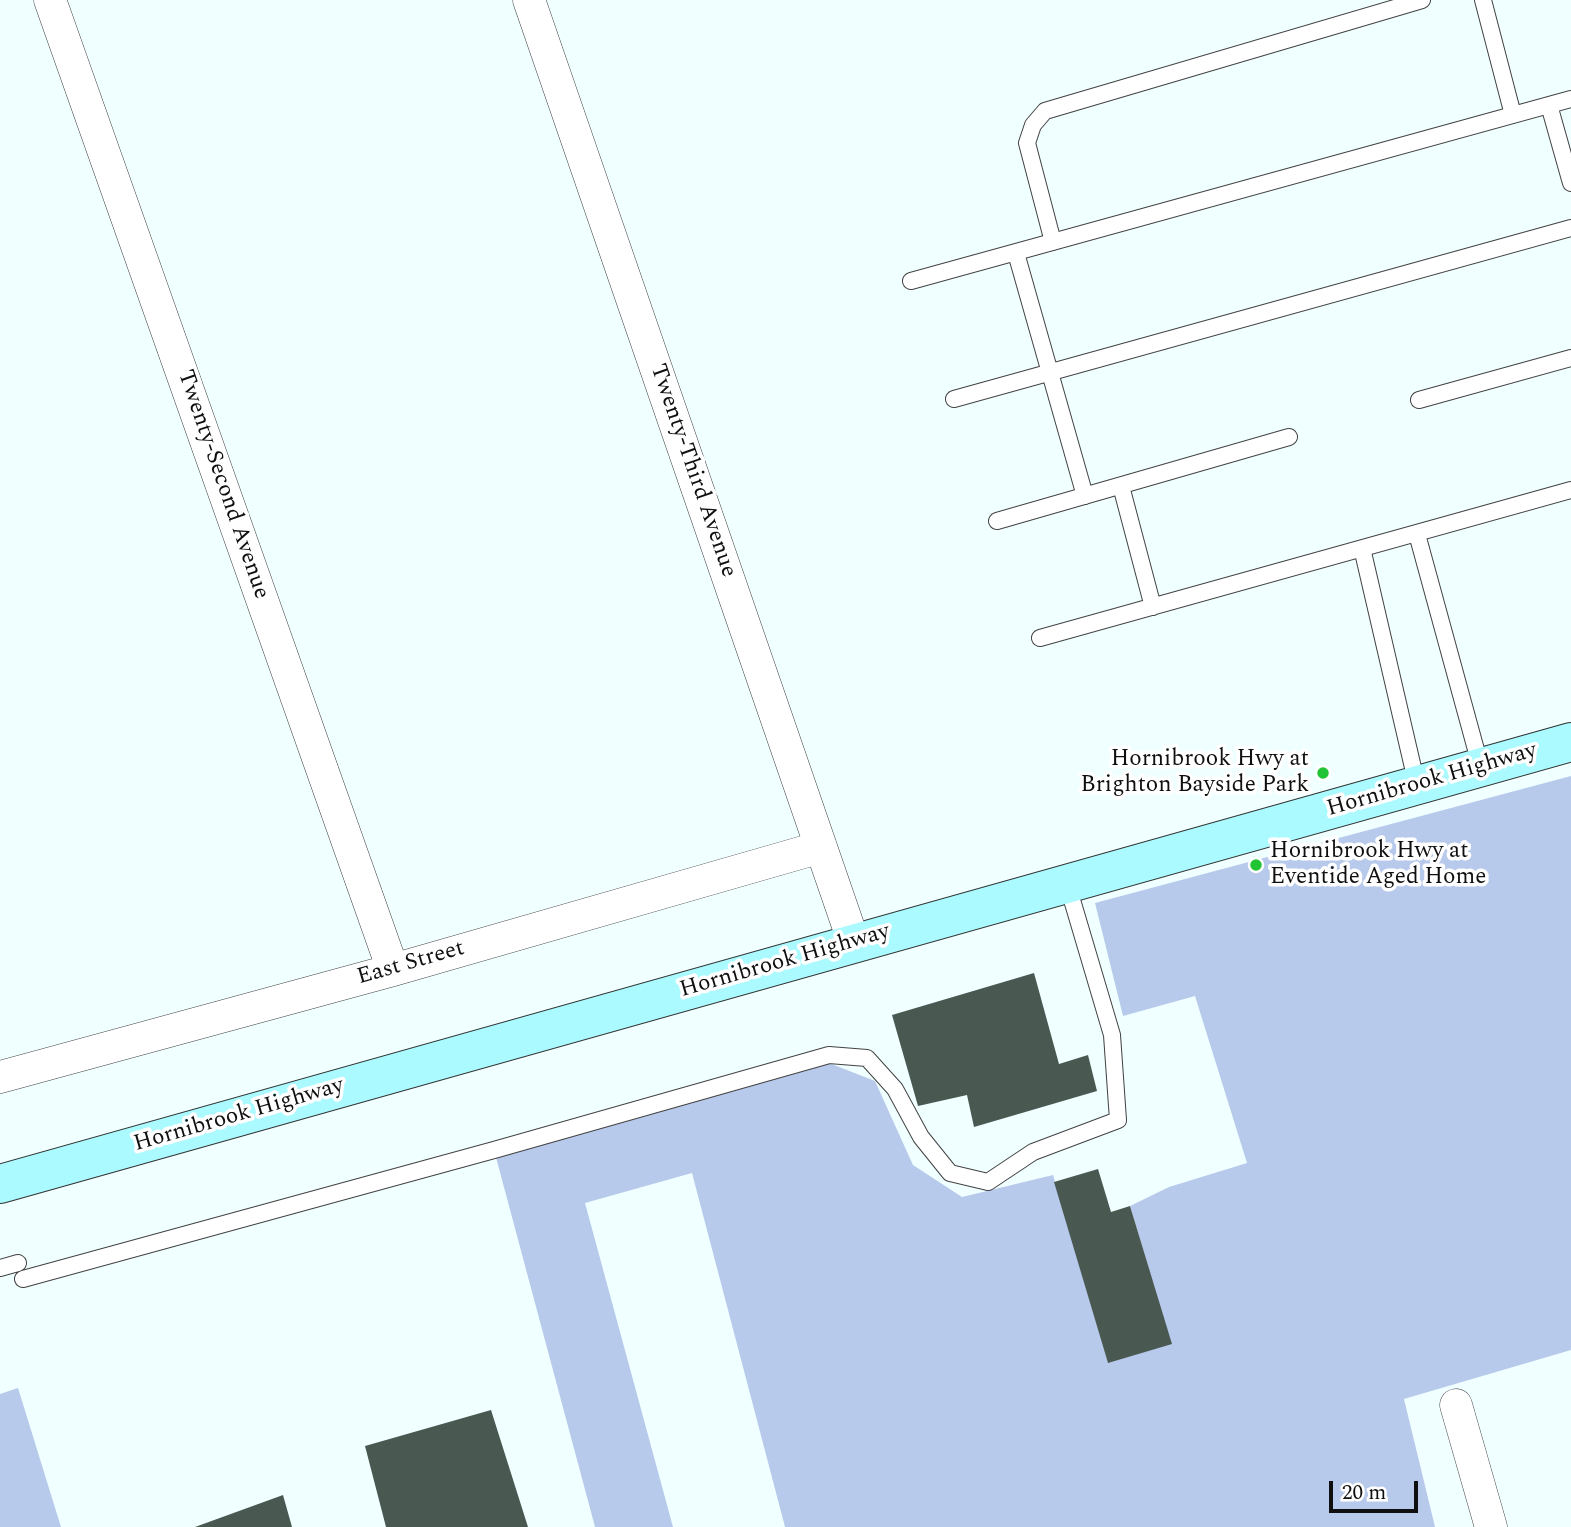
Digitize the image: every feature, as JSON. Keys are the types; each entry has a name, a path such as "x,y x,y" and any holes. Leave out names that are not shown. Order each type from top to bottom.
{"main road":[{"name":"Hornibrook Highway","path":"0,1184 1571,742"}],"street":[{"name":"Twenty-Second Avenue","path":"50,0 393,970"},
{"name":"Twenty-Third Avenue","path":"529,0 853,943"},
{"name":"East Street","path":"0,1077 393,970 821,847"},
{"path":"1456,1405 1491,1527"}],"lane":[{"path":"1053,242 1027,143 1033,125 1045,111 1422,0"},
{"path":"1483,0 1513,115"},
{"path":"911,281 1571,99"},
{"path":"1549,105 1571,183"},
{"path":"954,399 1571,228"},
{"path":"1016,253 1085,496"},
{"path":"1419,400 1571,358"},
{"path":"997,521 1289,438"},
{"path":"1121,486 1153,607"},
{"path":"1040,638 1571,490"},
{"path":"1417,534 1481,768"},
{"path":"1362,548 1417,785"},
{"path":"23,1279 829,1055 867,1058 895,1089 921,1137 950,1174 989,1182 1033,1152 1118,1120 1112,1035 1067,883"},
{"path":"0,1268 18,1263"}],"shaded area":[{"path":"1571,776 1571,1350 1404,1399 1435,1527 785,1527 692,1173 585,1203 673,1527 595,1527 494,1150 829,1063 875,1081 913,1165 962,1197 1053,1175 1108,1362 1171,1343 1130,1206 1169,1187 1247,1163 1195,996 1123,1016 1095,903"},
{"path":"18,1388 61,1527 0,1527 0,1394"}],"building":[{"path":"1034,973 1059,1064 1088,1055 1097,1091 974,1127 967,1095 918,1106 892,1015"},
{"path":"1098,1169 1111,1212 1130,1206 1172,1344 1108,1363 1054,1182"},
{"path":"491,1410 528,1527 386,1527 365,1446"},
{"path":"283,1495 292,1527 195,1527"}],"place":[{"name":"Hornibrook Hwy at Brighton Bayside Park","path":"1323,773"},
{"name":"Hornibrook Hwy at Eventide Aged Home","path":"1256,865"}]}
